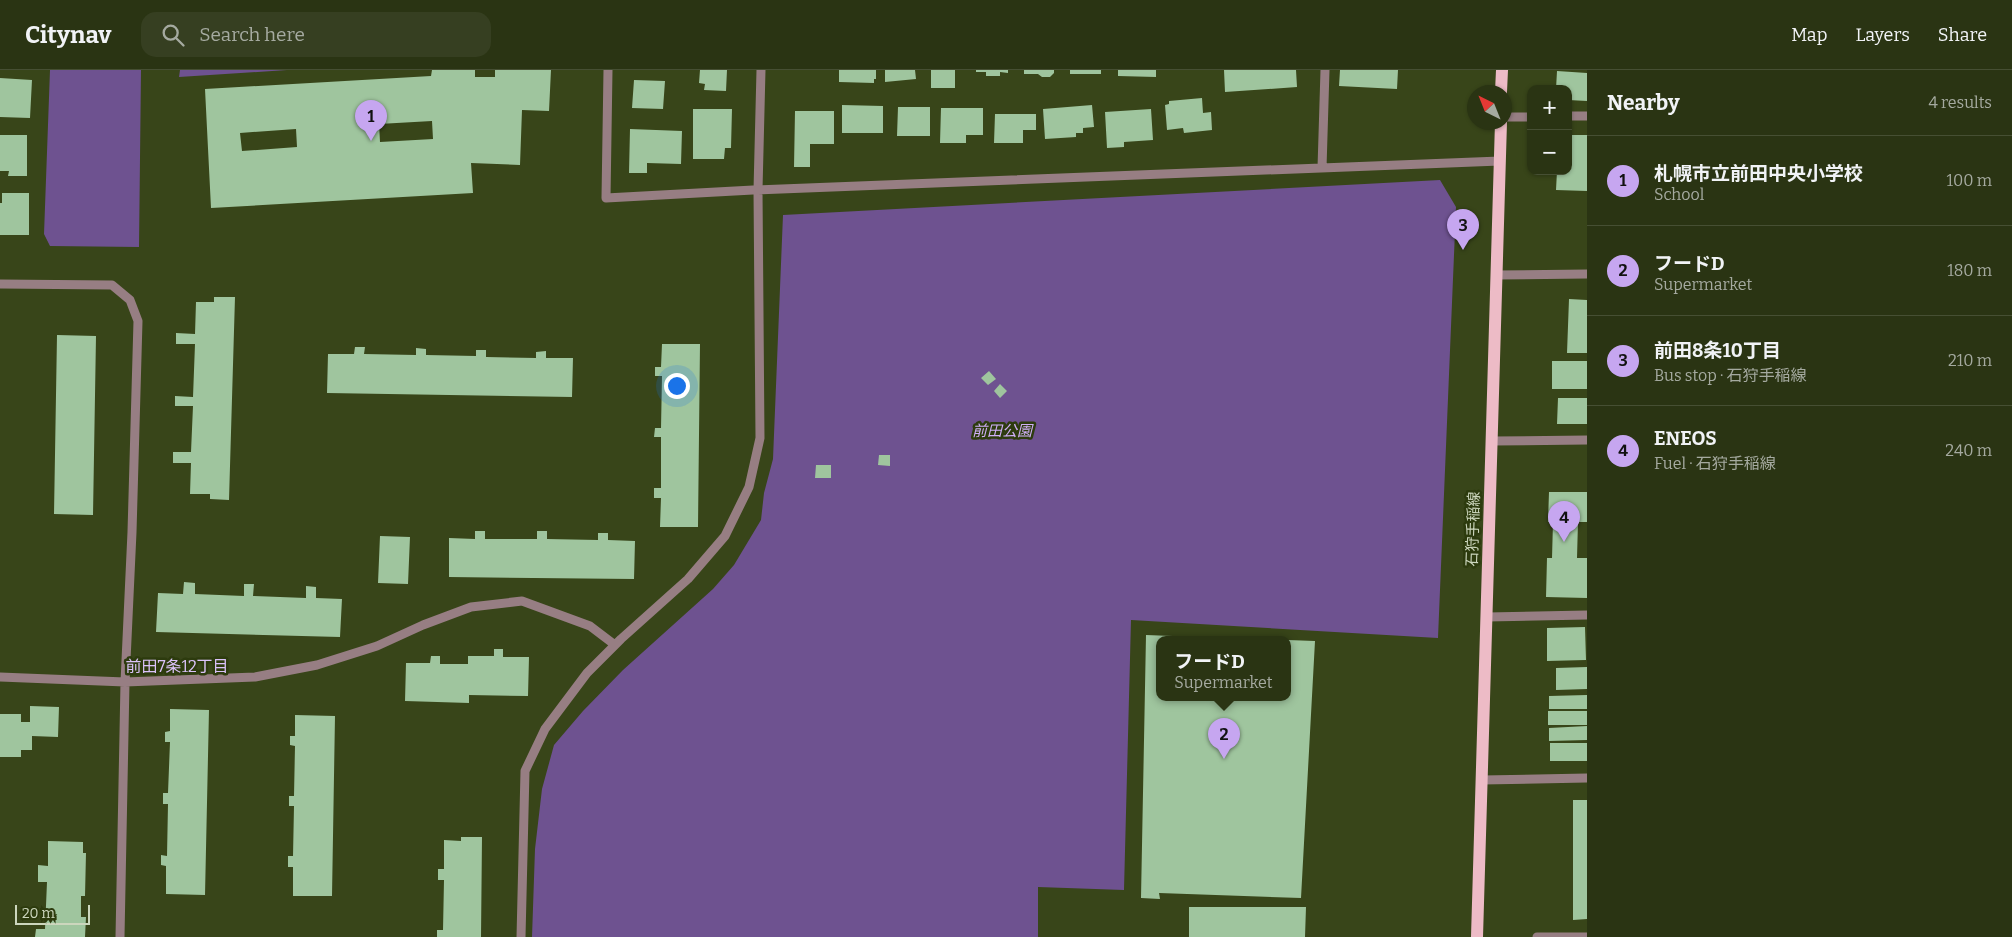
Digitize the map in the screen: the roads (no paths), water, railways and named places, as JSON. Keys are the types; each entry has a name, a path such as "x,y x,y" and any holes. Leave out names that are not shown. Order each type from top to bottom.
{"main road":[{"path":"1501,85 1502,70"},
{"name":"石狩手稲線","path":"1477,937 1501,130"}],"street":[{"path":"608,70 606,198 758,190 1500,161"},
{"path":"521,937 526,771 545,729 587,673 615,645 688,580 724,536 749,487 760,438 758,190 761,70"},
{"path":"1322,168 1325,70"},
{"path":"1572,116 1587,116"},
{"path":"1512,117 1527,117"},
{"path":"1496,275 1587,274"},
{"path":"0,284 112,285 130,300 138,321 132,532 125,682 120,937"},
{"path":"1492,441 1587,440"},
{"path":"0,677 125,682 255,677 316,665 377,646 423,625 471,607 522,601 590,626 615,645"},
{"path":"1487,617 1587,615"},
{"path":"1482,780 1587,778"},
{"path":"1537,937 1587,937"}],"place":[{"name":"札幌市立前田中央小学校","path":"371,141"},
{"name":"前田8条10丁目","path":"1463,250"},
{"name":"ENEOS","path":"1564,542"},
{"name":"フードD","path":"1224,759"}],"district":[{"name":"前田7条12丁目","path":"177,666"}],"park label":[{"name":"前田公園","path":"1002,431"}]}
